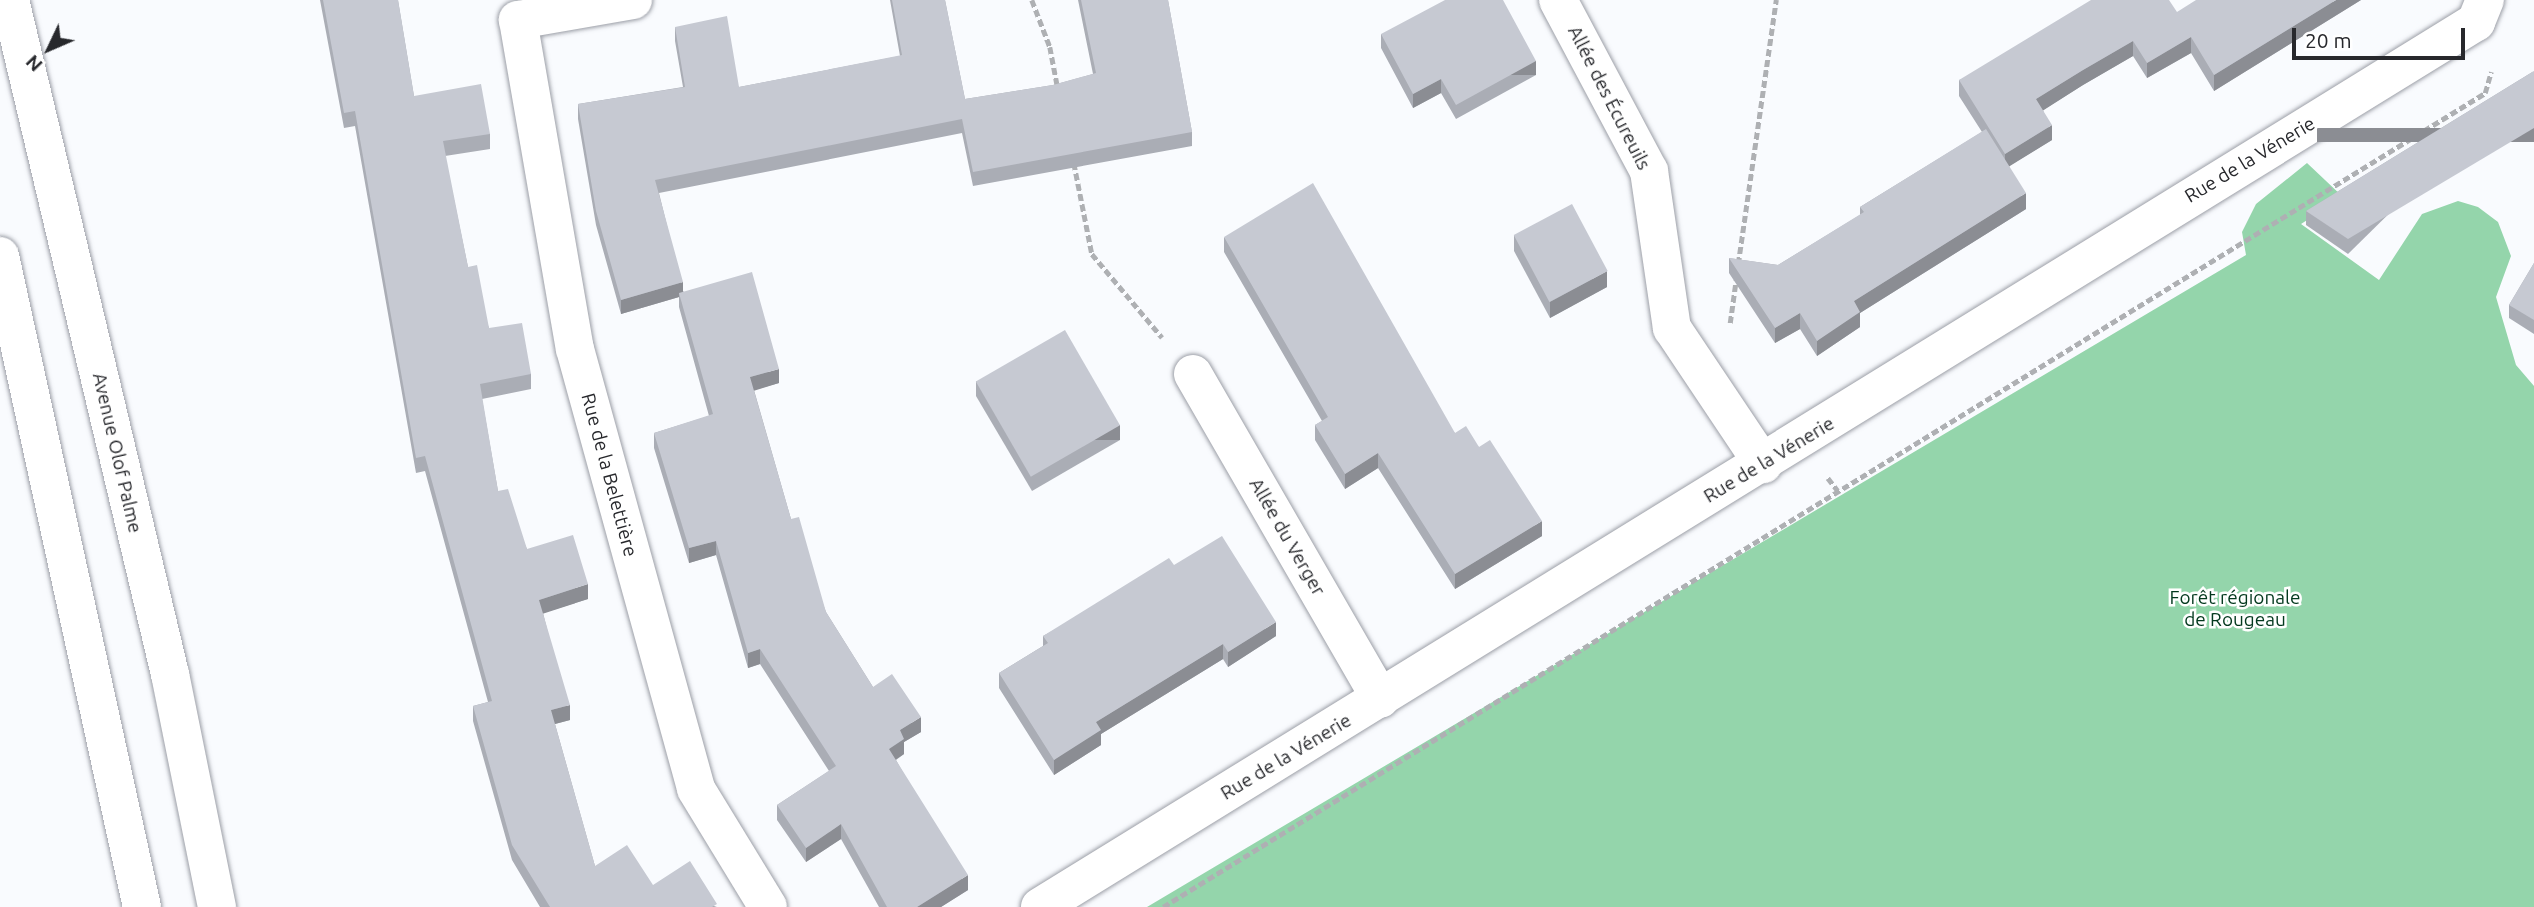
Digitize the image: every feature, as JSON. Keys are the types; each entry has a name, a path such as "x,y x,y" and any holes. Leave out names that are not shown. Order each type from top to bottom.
{"street":[{"name":"Avenue Olof Palme","path":"10,0 220,897"},
{"name":"Rue de la Belettière","path":"633,0 516,10 575,349 696,789 768,907"},
{"name":"Allée des Écureuils","path":"1558,0 1649,171 1672,328 1763,464"},
{"name":"Rue de la Vénerie","path":"1040,907 1763,464 2481,11"},
{"path":"0,256 142,907"},
{"name":"Allée du Verger","path":"1193,374 1381,699"}],"path":[{"path":"1032,0 1050,47 1060,99"},
{"path":"1730,326 1776,0"},
{"path":"1163,907 2485,93 2496,57 2481,11"},
{"path":"1071,151 1092,254 1193,374"}],"green space":[{"name":"Forêt régionale de Rougeau","path":"2307,163 2343,197 2301,224 2379,280 2422,214 2458,201 2478,207 2498,222 2511,256 2496,297 2516,365 2534,386 2534,907 1147,907 2246,255 2242,232 2256,204"}],"building":[{"path":"323,0 398,0 414,96 481,84 490,134 443,141 468,267 477,265 489,328 522,323 531,374 480,384 498,491 508,489 527,549 573,535 588,584 539,600 570,705 551,710 595,866 627,845 653,885 690,861 717,904 712,907 550,907 512,845 473,706 492,701 425,456 416,458 355,111 344,113"},
{"path":"892,0 945,0 965,99 1053,85 1096,73 1081,0 1168,0 1192,132 973,172 962,119 655,180 683,282 621,300 596,211 578,104 685,87 675,27 727,16 739,87 902,55"},
{"path":"1445,0 1503,0 1536,61 1456,105 1441,79 1413,94 1381,34"},
{"path":"2091,0 2169,0 2177,12 2196,0 2336,0 2214,75 2191,37 2147,63 2133,41 2036,99 2052,125 2005,154 1959,80"},
{"path":"2534,71 2534,128 2348,239 2306,211"},
{"path":"1986,129 2026,193 1854,301 1860,312 1817,341 1800,313 1775,328 1729,258 1778,265 1864,212 1860,207"},
{"path":"1313,183 1455,433 1466,426 1479,447 1490,440 1542,521 1455,574 1378,453 1345,474 1315,425 1328,417 1224,237"},
{"path":"1572,204 1608,271 1549,302 1514,235"},
{"path":"2534,263 2534,320 2509,305"},
{"path":"752,272 779,369 750,377 791,519 799,517 826,612 873,687 892,674 921,717 900,730 904,739 889,749 968,875 917,907 887,907 841,824 806,848 777,805 836,766 760,649 748,653 716,541 689,548 654,433 713,414 679,293"},
{"path":"1065,330 1120,425 1031,477 976,382"},
{"path":"1222,536 1276,622 1228,652 1223,644 1096,722 1101,730 1054,760 999,673 1048,643 1043,636 1169,558 1174,565"}]}
